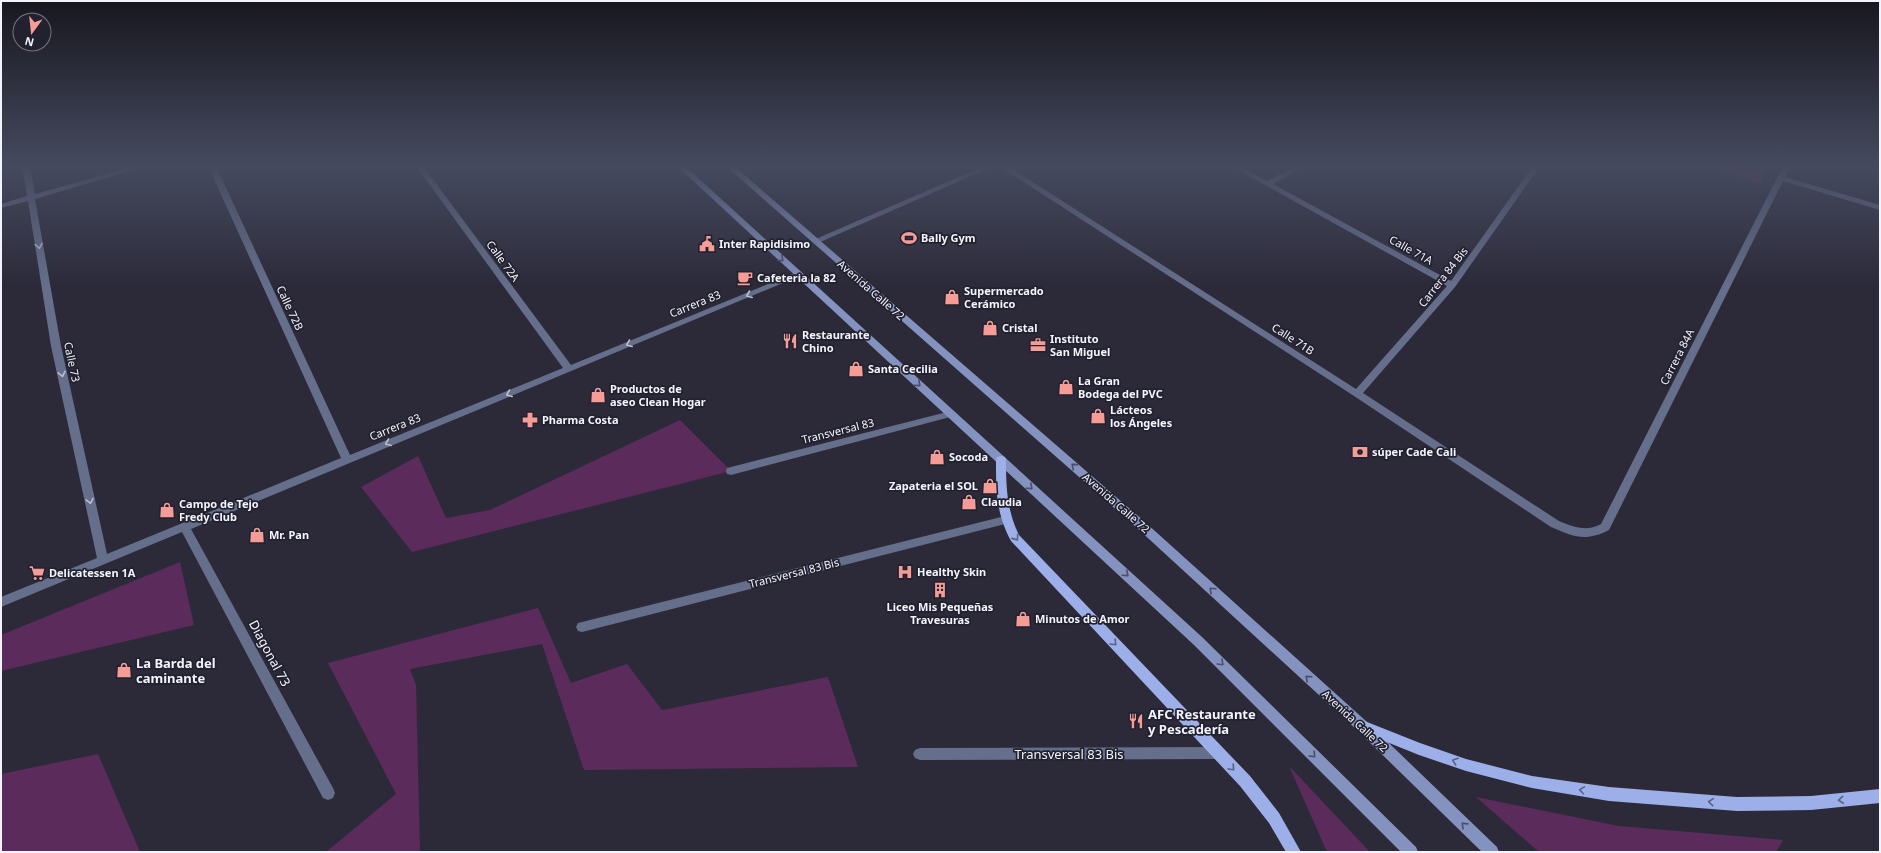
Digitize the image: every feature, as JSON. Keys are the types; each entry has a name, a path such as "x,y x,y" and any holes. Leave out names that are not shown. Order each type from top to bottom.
{"main road":[{"path":"723,206 1198,641 1411,852"},
{"name":"Avenida Calle 72","path":"775,206 1141,525 1362,726 1492,852"},
{"path":"1001,460 1001,496 1005,520 1015,538 1245,781 1274,818 1294,852"},
{"path":"1362,726 1419,749 1466,765 1532,782 1609,794 1736,804 1811,803 1880,796"}],"street":[{"name":"Calle 73","path":"32,206 56,346 103,560"},
{"name":"Calle 72B","path":"230,206 346,460"},
{"name":"Calle 72A","path":"448,206 569,369"},
{"path":"815,241 898,206"},
{"name":"Calle 71B","path":"1064,206 1357,394 1555,524 1571,531"},
{"name":"Calle 71A","path":"1307,206 1452,285"},
{"name":"Carrera 84 Bis","path":"1357,394 1452,285 1509,206"},
{"name":"Carrera 84A","path":"1571,531 1593,533 1605,527 1767,206"},
{"name":"Carrera 83","path":"1,602 798,275"},
{"name":"Transversal 83","path":"731,471 951,414"},
{"name":"Transversal 83 Bis","path":"582,627 1005,520"},
{"name":"Diagonal 73","path":"185,527 328,793"},
{"name":"Transversal 83 Bis","path":"920,754 1218,753"}],"shaded area":[{"path":"680,420 731,471 412,552 361,487 418,456 446,518 490,510"},
{"path":"180,562 194,625 1,671 1,635"},
{"path":"538,608 571,683 627,664 662,710 828,677 858,767 584,770 542,644 410,669 416,685 420,852 326,852 396,794 328,663"},
{"path":"98,754 140,852 1,852 1,774"},
{"path":"1289,766 1370,852 1327,852"},
{"path":"1476,797 1619,826 1783,840 1776,852 1539,852"}],"place":[{"name":"Bally Gym","path":"909,238"},
{"name":"Inter Rapidisimo","path":"707,244"},
{"name":"Cafeteria la 82","path":"745,278"},
{"name":"Supermercado Cerámico","path":"952,297"},
{"name":"Cristal","path":"990,328"},
{"name":"Restaurante Chino","path":"790,341"},
{"name":"Instituto San Miguel","path":"1038,345"},
{"name":"Santa Cecilia","path":"856,369"},
{"name":"La Gran Bodega del PVC","path":"1066,387"},
{"name":"Productos de aseo Clean Hogar","path":"598,395"},
{"name":"Lácteos los Ángeles","path":"1098,416"},
{"name":"Pharma Costa","path":"530,420"},
{"name":"súper Cade Cali","path":"1360,452"},
{"name":"Socoda","path":"937,457"},
{"name":"Zapateria el SOL","path":"990,486"},
{"name":"Claudia","path":"969,502"},
{"name":"Campo de Tejo Fredy Club","path":"167,510"},
{"name":"Mr. Pan","path":"257,535"},
{"name":"Healthy Skin","path":"905,572"},
{"name":"Delicatessen 1A","path":"37,573"},
{"name":"Liceo Mis Pequeñas Travesuras","path":"940,590"},
{"name":"Minutos de Amor","path":"1023,619"},
{"name":"La Barda del caminante","path":"124,670"},
{"name":"AFC Restaurante y Pescadería","path":"1136,721"}]}
